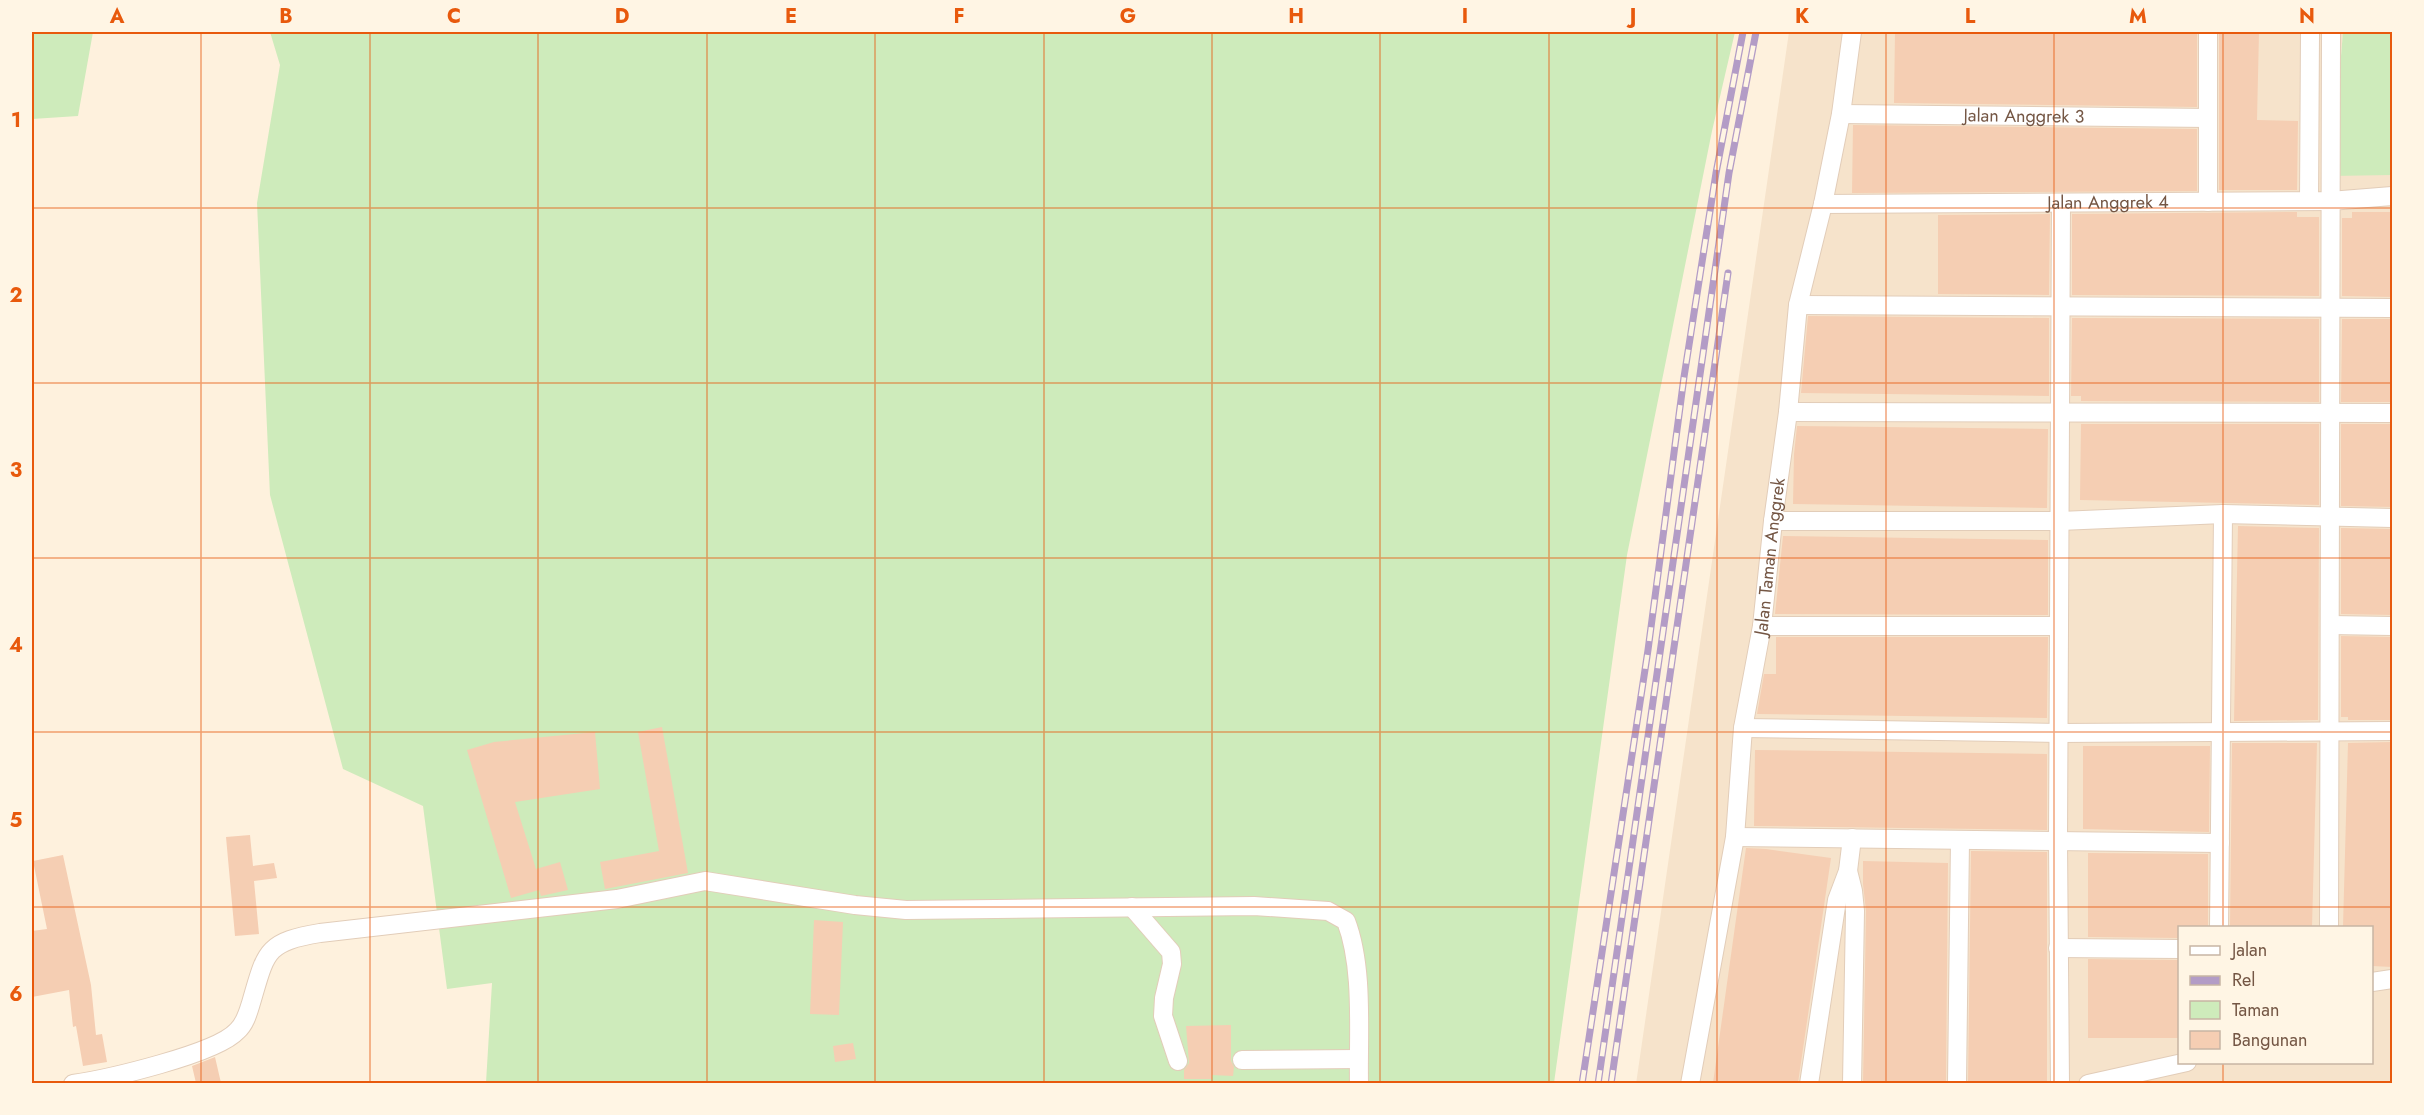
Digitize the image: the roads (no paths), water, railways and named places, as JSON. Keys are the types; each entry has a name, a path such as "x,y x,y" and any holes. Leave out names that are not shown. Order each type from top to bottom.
{"street":[{"name":"Jalan Taman Anggrek","path":"1690,1083 1735,837 1743,728 1762,626 1788,412 1798,305 1823,204 1841,114 1852,32"},
{"path":"2208,32 2208,202"},
{"path":"2309,201 2310,32"},
{"path":"2329,926 2331,32"},
{"name":"Jalan Anggrek 3","path":"1841,114 2208,118"},
{"name":"Jalan Anggrek 4","path":"1823,204 2330,201 2392,195"},
{"path":"2060,1083 2058,841 2061,203"},
{"path":"1798,305 2392,308"},
{"path":"1788,412 2392,413"},
{"path":"1773,521 2060,521 2223,514 2392,518"},
{"path":"2219,926 2223,514"},
{"path":"1762,626 2059,626"},
{"path":"2330,626 2392,626"},
{"path":"1743,728 2059,733 2392,731"},
{"path":"1735,837 2220,843"},
{"path":"1809,1083 1837,900 1848,871 1852,838"},
{"path":"1957,1083 1960,840"},
{"path":"1848,871 1854,891 1856,943 1852,1083"},
{"path":"73,1083 96,1082 196,1053 230,1038 240,1029 248,1013 261,971 270,953 279,943 301,936 617,899 705,881 855,905 906,910 1254,906 1313,909 1334,913 1346,921 1357,976 1359,1083"},
{"path":"1132,907 1171,952 1172,964 1164,998 1163,1016 1178,1061"},
{"path":"2058,948 2178,949"},
{"path":"2373,982 2392,979"},
{"path":"1242,1060 1358,1059"},
{"path":"2088,1083 2178,1064"}],"railway":[{"path":"1582,1084 1648,650 1684,377 1716,173 1743,32"},
{"path":"1598,1084 1729,173 1756,32"},
{"path":"1611,1084 1728,273"}]}
